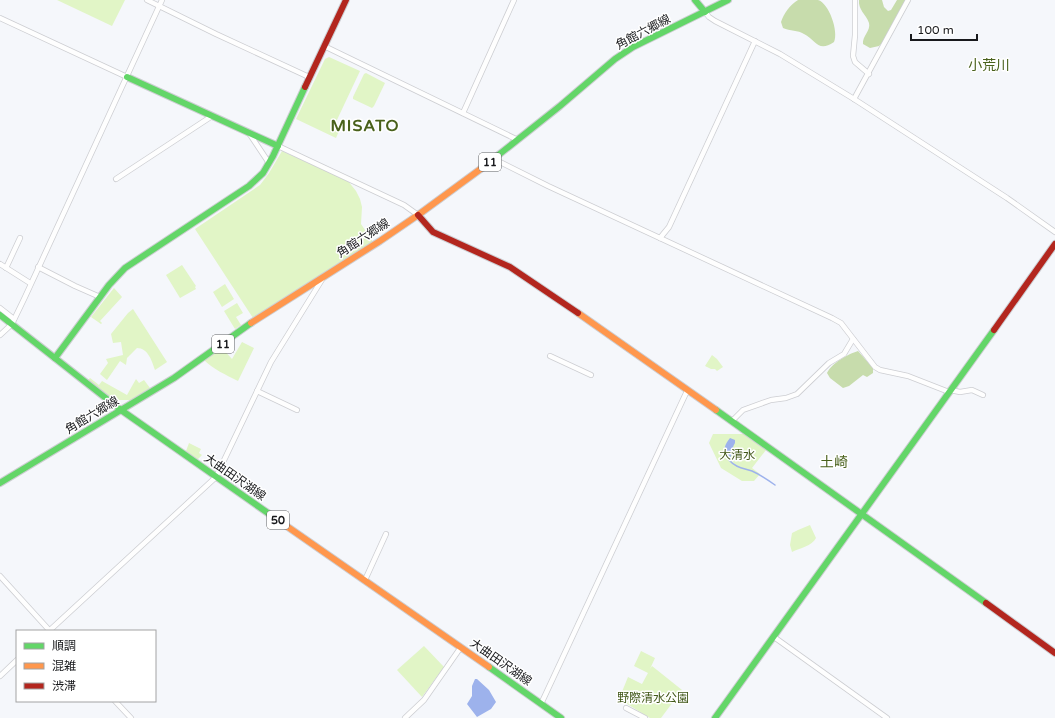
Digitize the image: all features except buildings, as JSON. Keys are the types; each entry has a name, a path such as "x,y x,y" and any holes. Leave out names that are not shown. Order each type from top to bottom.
{"street":[{"path":"147,0 309,77"},
{"path":"0,336 13,322 162,0"},
{"path":"55,358 100,297 125,268 249,186 263,173 278,146 346,0"},
{"path":"463,113 514,0"},
{"path":"695,0 709,17 715,21 780,54 854,98 1055,232"},
{"name":"角館六郷線","path":"0,483 174,378 260,317 380,241 418,215 494,159 615,59 633,47 728,0"},
{"path":"855,0 855,35 853,56 855,62 869,74"},
{"path":"854,98 869,74 908,0"},
{"path":"0,18 404,205 418,215 424,224 434,232 516,271 687,391 732,420 1055,652"},
{"path":"660,238 668,227 755,41"},
{"path":"324,46 518,140"},
{"path":"116,179 212,116"},
{"path":"248,132 269,163"},
{"path":"494,159 832,318 841,323 875,367 880,370 908,376 950,391 960,392 972,390 983,395"},
{"path":"6,268 20,238"},
{"path":"715,718 1055,244"},
{"path":"0,264 30,283"},
{"path":"38,267 100,297"},
{"path":"51,630 216,478 271,362 324,276"},
{"path":"0,308 13,322"},
{"name":"大曲田沢湖線","path":"0,315 13,322 55,358 121,410 216,478 462,647 561,718"},
{"path":"732,420 743,410 771,400 786,398 796,394 829,363 844,354 853,339"},
{"path":"550,356 591,375"},
{"path":"257,391 297,410"},
{"path":"541,704 687,391"},
{"path":"365,580 386,534"},
{"path":"0,576 49,630"},
{"path":"774,637 887,718"},
{"path":"404,718 424,700 462,647"},
{"path":"0,676 16,661"},
{"path":"116,702 131,718"},
{"path":"626,708 645,718"}],"green space":[{"path":"57,0 125,0 112,26"},
{"path":"798,0 818,0 826,6 834,25 834,42 829,45 821,46 802,33 783,28 781,22 784,15"},
{"path":"859,0 882,0 884,7 888,11 891,10 897,0 906,0 883,42 879,46 870,48 863,44 864,38 868,31 869,23 860,7"},
{"path":"329,57 360,71 336,122 339,131 336,138 296,119 325,59"},
{"path":"366,73 385,83 372,108 353,99 364,74"},
{"path":"282,151 348,181 360,199 362,207 361,224 373,242 253,318 195,229 260,185"},
{"path":"182,265 196,286 196,289 180,298 166,275"},
{"path":"225,284 234,299 222,307 213,292"},
{"path":"114,288 122,297 100,321 102,323 101,324 91,317"},
{"path":"237,303 243,313 236,317 241,325 235,329 224,311"},
{"path":"133,309 167,362 155,370 147,353 144,350 137,348 127,358 126,365 120,361 107,380 100,374 108,363 106,359 123,355 121,342 113,343 111,334"},
{"path":"242,342 254,348 238,381 224,374 204,360 221,347 232,359"},
{"path":"858,351 873,368 873,373 867,377 863,375 849,386 843,388 830,378 827,373 829,369 841,359"},
{"path":"712,355 723,367 717,371 705,366"},
{"path":"90,378 99,385 102,381 127,395 136,379 139,383 144,380 150,388 131,400 113,400 88,380"},
{"name":"大清水","path":"713,434 746,434 766,450 752,468 760,474 754,481 742,481 721,468 709,443"},
{"path":"189,443 201,449 199,453 202,455 197,460 186,451"},
{"path":"810,525 816,538 814,541 809,545 792,552 790,545 792,533"},
{"path":"424,646 444,667 422,697 397,670"},
{"name":"野際清水公園","path":"641,651 655,658 650,669 652,666 682,690 661,718 650,718 619,699 628,677 642,684 648,673 634,666"}],"water":[{"name":"大清水","path":"730,438 735,440 735,443 729,460 724,456 724,453 726,444"},
{"path":"475,679 477,679 489,690 496,702 491,709 477,717 467,704 472,696 472,686"}],"waterway":[{"path":"729,460 737,466 752,471 775,485"}],"traffic: fast":[{"path":"695,0 705,12"},
{"path":"482,168 560,106 615,59 633,47 728,0"},
{"path":"127,77 278,146"},
{"path":"55,358 109,285 125,268 249,186 263,173 273,156 305,87"},
{"path":"0,315 121,410 285,525"},
{"path":"0,483 174,378 251,323"},
{"path":"715,718 994,330"},
{"path":"716,410 986,603"},
{"path":"489,667 561,718"}],"traffic: slow":[{"path":"251,323 380,241 482,168"},
{"path":"578,313 716,410"},
{"path":"285,525 489,667"}],"traffic: jam":[{"path":"305,87 346,0"},
{"path":"418,215 433,232 510,267 578,313"},
{"path":"994,330 1055,244"},
{"path":"986,603 1055,653"}],"district":[{"name":"小荒川","path":"989,65"},
{"name":"MISATO","path":"365,126"},
{"name":"土崎","path":"834,462"}]}
